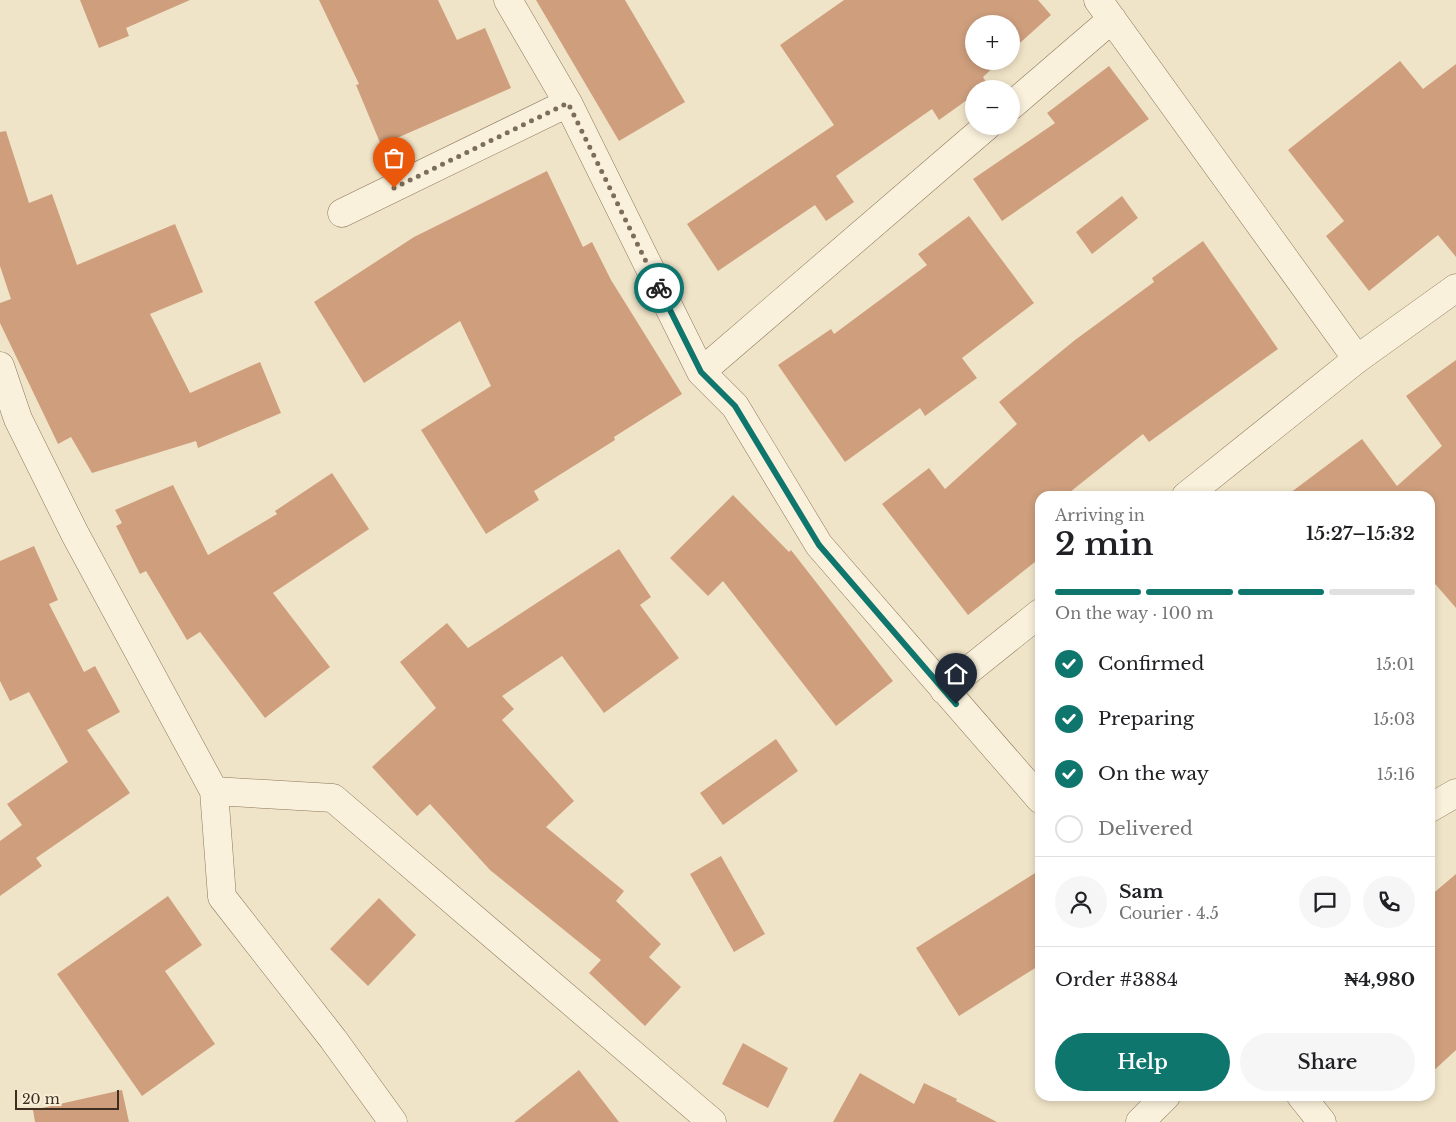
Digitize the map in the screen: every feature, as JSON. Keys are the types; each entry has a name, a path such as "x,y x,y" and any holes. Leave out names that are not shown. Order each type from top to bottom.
{"street":[{"path":"508,0 568,103 701,372 735,406 819,545 1035,793"},
{"path":"1020,97 1105,10 1357,359"},
{"path":"342,213 568,103"},
{"path":"701,372 977,135"},
{"path":"1192,491 1357,359 1456,288"},
{"path":"0,366 18,419 71,525 214,791 222,897 332,1039 393,1122"},
{"path":"944,690 1035,617"},
{"path":"214,791 332,798 712,1122"},
{"path":"1435,805 1456,793"},
{"path":"1140,1122 1161,1101"},
{"path":"1305,1101 1322,1122"}],"building":[{"path":"80,0 190,0 126,28 129,36 99,48"},
{"path":"319,0 438,0 457,40 485,28 511,88 381,145 356,85 359,84"},
{"path":"536,0 625,0 685,102 619,141"},
{"path":"844,0 1038,0 1051,15 1020,43 1020,15 965,15 965,70 990,70 983,77 985,80 965,80 965,101 939,120 932,109 836,176 854,202 826,221 815,205 718,271 687,224 834,125 780,45"},
{"path":"1400,61 1423,89 1456,64 1456,257 1438,235 1369,291 1326,236 1344,221 1288,150"},
{"path":"1109,66 1149,119 1002,221 973,179 1055,123 1047,113"},
{"path":"6,131 29,203 52,194 77,265 175,224 203,292 150,314 190,393 260,362 281,413 198,448 196,441 92,473 71,437 58,444 0,323 0,303 11,299 0,266 0,132"},
{"path":"547,171 583,247 592,242 611,280 682,394 614,437 615,440 534,491 539,500 486,534 421,430 491,386 460,321 364,383 314,302 414,237"},
{"path":"1122,196 1138,218 1092,254 1076,232"},
{"path":"969,216 1034,303 962,358 977,378 925,416 920,408 845,462 778,365 831,329 834,334 927,265 918,254"},
{"path":"1203,241 1278,349 1149,442 1143,434 1071,491 1035,491 1035,562 968,615 882,504 929,468 945,489 1017,424 999,402 1075,340 1154,282 1152,278"},
{"path":"1456,360 1456,608 1435,584 1435,491 1293,491 1362,439 1397,486 1442,446 1406,396"},
{"path":"332,473 369,529 273,593 330,667 265,718 200,632 187,640 146,571 140,574 116,526 122,523 115,510 173,485 208,555 277,514 275,511"},
{"path":"733,495 789,552 791,550 893,681 836,726 723,581 708,596 670,558"},
{"path":"34,546 58,600 49,604 84,672 95,666 120,712 87,730 130,793 36,858 42,866 0,896 0,841 22,825 7,804 68,762 29,692 10,701 0,681 0,561"},
{"path":"619,549 651,597 640,605 679,658 604,713 562,656 502,696 514,709 502,720 574,801 546,827 624,891 616,901 661,944 649,957 681,987 645,1026 589,973 601,960 490,870 430,804 417,816 372,767 436,708 400,662 447,623 468,648"},
{"path":"776,739 798,771 723,825 700,793"},
{"path":"721,856 765,934 734,952 690,874"},
{"path":"1035,873 1035,968 959,1016 916,948"},
{"path":"1456,874 1456,1050 1435,1069 1435,892"},
{"path":"168,896 202,945 165,971 215,1044 142,1096 57,974"},
{"path":"379,898 416,935 368,986 330,949"},
{"path":"743,1043 788,1068 768,1108 722,1084"},
{"path":"579,1070 619,1122 514,1122"},
{"path":"860,1073 914,1104 924,1083 997,1122 833,1122"},
{"path":"122,1090 129,1122 35,1122 33,1110"}],"way so far":[{"path":"394,188 568,103 659,288"}],"route":[{"path":"659,288 701,372 735,406 819,545 956,704"}]}
